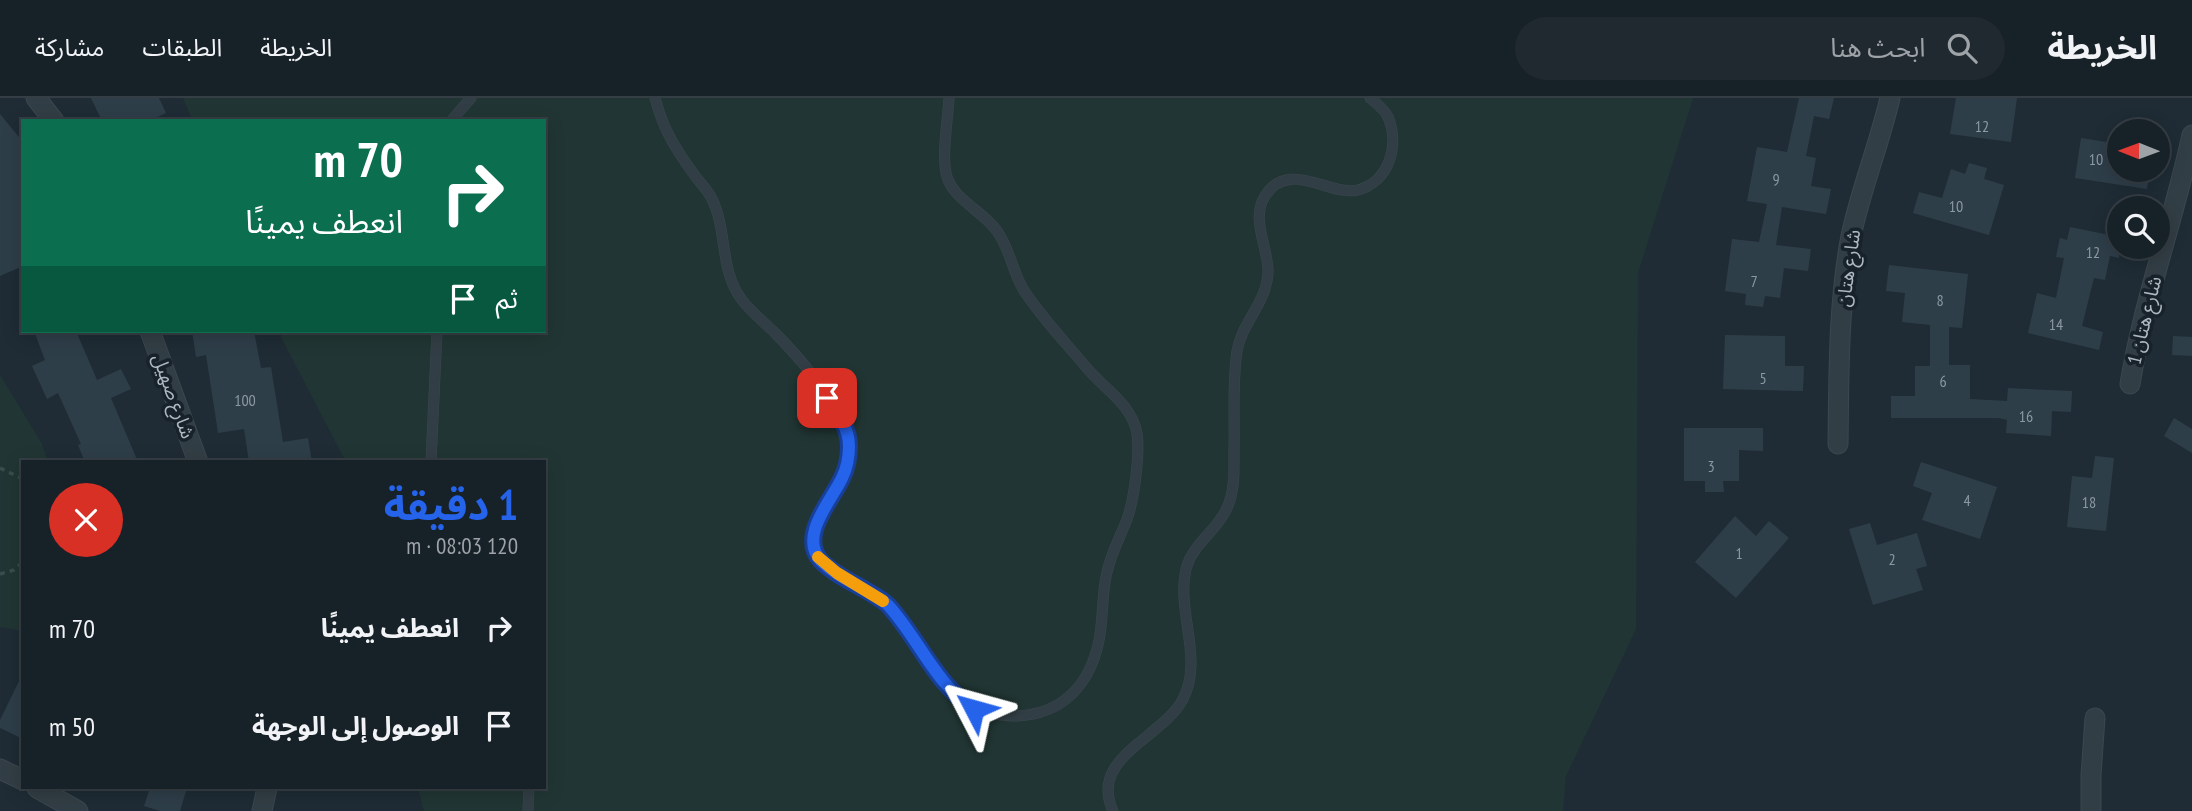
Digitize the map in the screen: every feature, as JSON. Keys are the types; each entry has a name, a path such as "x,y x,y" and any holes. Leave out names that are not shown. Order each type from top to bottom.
{"street":[{"path":"36,98 52,119"},
{"name":"شارع هتان","path":"1838,444 1840,340 1848,260 1865,181 1890,98"},
{"name":"شارع هتان 1","path":"2130,384 2138,334 2183,177 2192,135"},
{"name":"شارع صهيل","path":"151,333 197,460"},
{"path":"2091,811 2095,718"},
{"path":"0,769 21,779"},
{"path":"39,789 78,811"},
{"path":"262,811 267,789"}],"lane":[{"path":"453,119 471,98"},
{"path":"655,98 667,136 712,198 723,243 725,266 732,284 742,300 799,359 819,384 845,426 849,444 848,463 816,526 816,554 837,573 888,605 946,687 959,699 990,715 1026,715 1053,709 1065,701 1076,692 1089,669 1098,646 1107,571 1127,520 1133,493 1137,433 1123,404 1087,368 1024,290 1009,251 995,228 964,200 949,182 945,162 949,98"},
{"path":"1113,811 1108,791 1117,762 1173,714 1188,687 1191,658 1184,577 1190,556 1222,519 1233,489 1238,348 1241,334 1265,293 1268,275 1268,257 1259,221 1260,208 1264,197 1273,187 1284,181 1311,180 1337,189 1354,191 1377,179 1388,166 1393,149 1393,134 1387,115 1370,98"},
{"path":"432,460 437,333"},
{"path":"528,811 529,789"}],"path":[{"path":"0,468 21,478"},
{"path":"0,574 14,570 21,564"}],"green space":[{"path":"183,98 1693,98 1638,273 1636,629 1566,776 1563,811 424,811 418,789 546,789 546,460 345,460 280,333 546,333 546,119 192,119"},
{"path":"0,375 42,444 47,460 21,460 21,631 0,627"}],"building":[{"path":"91,98 159,98 166,113 153,119 101,119"},
{"path":"1799,98 1834,98 1829,119 1814,116 1806,156 1816,158 1811,186 1831,189 1826,214 1782,207 1776,245 1811,249 1808,271 1784,268 1780,298 1765,296 1763,307 1745,305 1746,294 1725,291 1732,239 1759,242 1767,204 1747,201 1757,147 1787,152"},
{"path":"1956,98 2017,98 2011,142 1950,134"},
{"path":"0,114 21,140 21,267 0,276"},
{"path":"2081,138 2107,142 2107,182 2148,182 2147,189 2075,178"},
{"path":"1969,163 1987,168 1984,179 2004,185 1989,235 1913,213 1919,192 1942,198 1951,169 1965,174"},
{"path":"2070,227 2107,235 2107,259 2109,259 2105,280 2094,278 2082,326 2103,332 2099,350 2028,333 2037,293 2056,298 2064,258 2056,257 2060,238 2067,240"},
{"path":"1889,265 1968,274 1962,328 1949,327 1949,365 1970,365 1970,399 2007,401 2008,388 2072,391 2071,412 2052,411 2051,436 2006,433 2007,420 1999,418 1891,418 1891,396 1915,396 1915,366 1930,366 1930,325 1902,322 1905,293 1886,291"},
{"path":"35,333 77,333 97,380 121,369 131,389 111,398 137,460 84,460 78,445 81,444 58,393 47,399 32,366 45,360"},
{"path":"192,333 254,333 261,368 271,367 283,442 308,438 312,460 249,460 244,429 218,433 206,355 196,357"},
{"path":"1725,335 1785,336 1785,366 1804,366 1803,391 1723,389"},
{"path":"2173,336 2192,337 2192,356 2172,355"},
{"path":"2174,418 2192,429 2192,453 2164,436"},
{"path":"1684,428 1763,428 1763,451 1739,450 1739,481 1723,481 1724,492 1705,492 1705,481 1684,481"},
{"path":"2095,456 2114,458 2106,531 2067,527 2072,476 2092,478"},
{"path":"1921,462 1997,487 1980,539 1922,520 1932,493 1913,486"},
{"path":"1735,516 1756,536 1769,521 1789,538 1736,598 1695,562"},
{"path":"1870,523 1877,545 1917,533 1927,566 1916,569 1923,590 1873,605 1849,529"},
{"path":"21,677 21,738 0,728 0,720"},
{"path":"150,789 187,789 180,811 160,811 144,806"}],"slow traffic":[{"path":"818,557 837,573 883,601"}],"route":[{"path":"827,398 845,426 849,444 848,463 820,514 814,539 816,554 837,573 888,605 946,687 974,709"}]}
